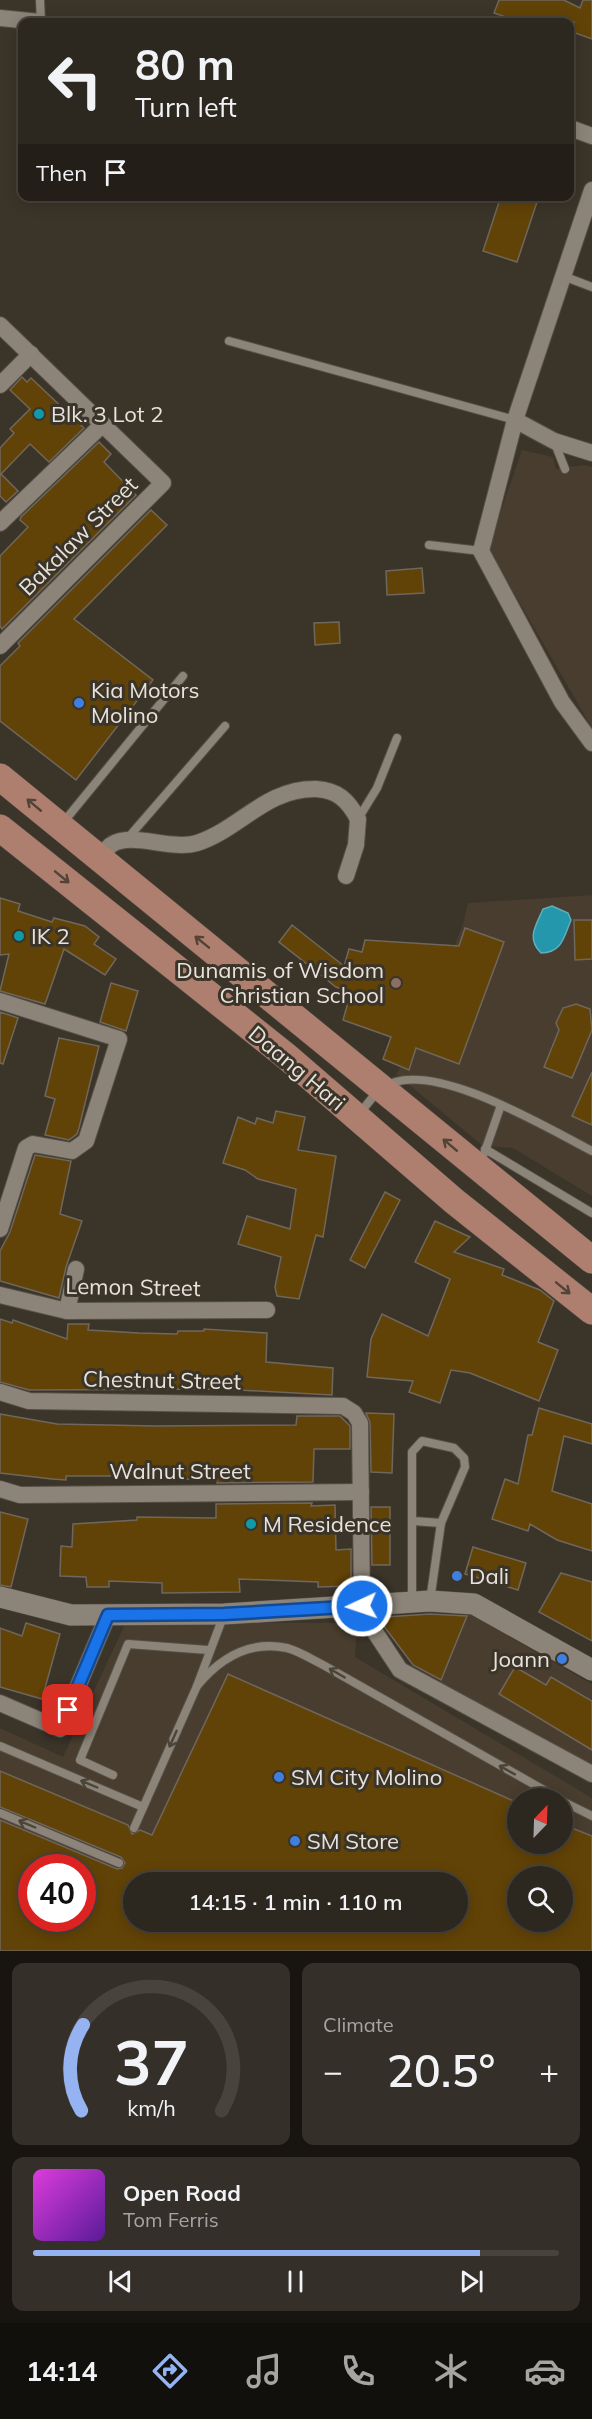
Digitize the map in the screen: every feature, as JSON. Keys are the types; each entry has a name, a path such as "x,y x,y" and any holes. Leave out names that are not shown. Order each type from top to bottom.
{"main road":[{"name":"Daang Hari","path":"0,777 382,1088 482,1159 501,1188 592,1260"},
{"name":"Daang Hari","path":"0,828 286,1056 478,1220 592,1311"},
{"path":"133,934 158,906"},
{"path":"286,1056 309,1029"},
{"path":"478,1220 501,1188"},
{"path":"534,1264 561,1235"}],"street":[{"path":"0,18 18,20"},
{"path":"574,129 592,136"},
{"path":"592,190 515,420 481,551 562,702 592,743"},
{"path":"0,325 103,424 0,523"},
{"path":"0,385 31,354"},
{"path":"515,420 554,441 592,453"},
{"name":"Bakalaw Street","path":"0,646 163,483 103,424"},
{"path":"99,859 112,845 127,840 186,847 207,840 278,795 301,789 325,789 339,794 352,807 358,819 356,845 346,876"},
{"path":"0,1001 119,1039 86,1141 72,1151 33,1144 26,1148 0,1229"},
{"path":"67,1311 76,1269"},
{"name":"Lemon Street","path":"0,1295 67,1311 267,1310"},
{"name":"Chestnut Street","path":"0,1392 29,1401 324,1405 343,1406 354,1413 360,1424 366,1606 372,1626 400,1670 592,1774"},
{"name":"Walnut Street","path":"0,1489 20,1495 361,1492"},
{"path":"0,1597 71,1615 224,1614 421,1602 474,1604 592,1670"},
{"path":"0,1703 60,1729 108,1615"}],"lane":[{"path":"40,0 40,18"},
{"path":"563,276 592,287"},
{"path":"229,341 515,420"},
{"path":"554,441 565,469"},
{"path":"429,545 481,551"},
{"path":"60,827 183,676"},
{"path":"127,840 225,726"},
{"path":"358,819 377,788 397,738"},
{"path":"356,1118 382,1088 419,1078 435,1080 501,1105 592,1151"},
{"path":"501,1105 482,1159 592,1213"},
{"path":"422,1441 429,1441 454,1448 464,1458 465,1467 441,1524 421,1602 413,1521 412,1452 422,1441"},
{"path":"413,1521 441,1524"},
{"path":"134,1828 197,1686 208,1650 224,1614"},
{"path":"113,1775 80,1760 129,1644 208,1650"},
{"path":"197,1686 210,1670 231,1654 254,1647 287,1648 325,1666 540,1788"},
{"path":"0,1746 143,1807"},
{"path":"573,1806 592,1816"},
{"path":"0,1813 119,1863"}],"shaded area":[{"path":"522,450 553,457 556,469 584,465 592,467 592,728 488,548"},
{"path":"592,895 592,1196 513,1148 483,1146 396,1074 412,1052 463,924 468,903"},
{"path":"468,1613 592,1684 592,1765 440,1682"},
{"name":"SM City Molino","path":"126,1622 357,1623 355,1657 592,1798 592,1951 0,1951 0,1728 63,1757"}],"water":[{"path":"552,906 568,913 571,920 558,947 541,953 534,942 535,926 543,909"}],"building":[{"path":"499,0 564,0 580,8 583,0 592,0 592,39 574,32 574,18 508,18 494,13"},
{"path":"499,201 537,201 517,262 483,251"},
{"path":"22,377 27,382 31,378 84,428 49,462 30,444 1,474 18,491 6,502 0,496 0,448 14,433 10,429 30,409 10,390"},
{"path":"99,442 111,454 104,462 136,495 2,629 0,626 0,556 28,527 20,520 21,517"},
{"name":"Kia Motors Molino","path":"151,510 167,525 74,619 153,680 76,780 0,721 0,666 20,646 18,643"},
{"path":"422,568 424,593 387,595 386,571"},
{"path":"339,622 340,643 315,645 314,623"},
{"path":"0,898 20,904 18,911 52,922 54,918 85,926 99,937 94,944 116,959 105,975 64,949 45,1004 0,991 9,954 0,955"},
{"path":"574,920 592,920 592,959 575,960"},
{"path":"292,925 344,966 349,949 362,952 365,940 459,946 465,928 504,942 459,1064 416,1048 409,1070 383,1059 391,1037 343,1020 351,992 336,987 279,942"},
{"path":"111,983 138,991 126,1031 100,1022"},
{"path":"576,1004 590,1009 592,1030 572,1078 544,1067 559,1030 556,1023 563,1008"},
{"path":"0,1012 18,1018 3,1064 0,1063"},
{"path":"59,1038 99,1046 79,1128 77,1134 69,1140 45,1135 55,1099 45,1096"},
{"path":"592,1072 592,1125 572,1116"},
{"path":"276,1111 305,1117 298,1150 336,1156 323,1237 316,1235 299,1299 277,1296 275,1287 281,1257 238,1244 247,1216 290,1229 296,1189 258,1179 245,1170 223,1163 238,1117 255,1124 257,1118 273,1123"},
{"path":"35,1155 71,1161 60,1214 82,1221 66,1267 59,1298 0,1281 0,1251 10,1232"},
{"path":"385,1192 400,1200 365,1268 350,1260"},
{"path":"435,1221 470,1237 454,1252 504,1269 502,1275 540,1290 554,1301 538,1342 558,1350 539,1401 470,1373 451,1370 440,1403 409,1392 413,1381 367,1377 371,1339 382,1314 428,1336 450,1279 415,1262"},
{"path":"0,1319 12,1323 13,1320 67,1339 68,1324 89,1324 88,1330 139,1333 177,1334 178,1331 204,1331 204,1329 267,1333 266,1362 333,1368 332,1395 221,1389 29,1390 0,1382"},
{"path":"539,1408 592,1424 592,1444 564,1436 552,1491 592,1504 592,1551 557,1540 530,1524 528,1531 492,1519 505,1479 518,1484 528,1435 532,1435"},
{"path":"366,1413 394,1414 392,1473 371,1472 370,1423"},
{"path":"0,1414 57,1424 156,1426 296,1425 297,1416 340,1416 350,1426 350,1449 314,1449 313,1482 217,1483 217,1479 115,1476 66,1476 66,1480 52,1479 0,1473"},
{"path":"312,1503 311,1506 335,1505 336,1550 351,1549 351,1586 318,1587 318,1582 239,1579 240,1592 162,1593 162,1583 109,1581 109,1587 87,1587 86,1577 60,1576 61,1546 72,1547 73,1524 137,1520 137,1517 216,1518 216,1504"},
{"path":"371,1507 390,1507 390,1565 372,1565"},
{"path":"0,1512 28,1519 11,1587 0,1585"},
{"path":"473,1547 526,1563 518,1590 465,1574"},
{"path":"561,1573 592,1582 592,1641 539,1612"},
{"path":"430,1614 467,1616 441,1680 413,1665 383,1625 385,1617"},
{"path":"26,1623 60,1634 42,1699 0,1687 0,1628 22,1636"},
{"path":"515,1667 546,1685 551,1677 592,1701 592,1750 499,1694"},
{"path":"228,1674 507,1798 507,1854 573,1854 573,1828 592,1836 592,1951 0,1951 0,1820 81,1854 18,1854 18,1932 96,1932 96,1860 117,1869 122,1868 125,1863 121,1857 0,1807 0,1771 128,1825 132,1834 140,1830 152,1835"}],"place":[{"name":"Blk. 3 Lot 2","path":"39,414"},
{"name":"Kia Motors Molino","path":"79,703"},
{"name":"IK 2","path":"19,936"},
{"name":"Dunamis of Wisdom Christian School","path":"396,983"},
{"name":"M Residence","path":"251,1524"},
{"name":"Dali","path":"457,1576"},
{"name":"Joann","path":"562,1659"},
{"name":"SM City Molino","path":"279,1777"},
{"name":"SM Store","path":"295,1841"}],"route":[{"path":"68,1710 108,1615 224,1614 362,1606"}]}
